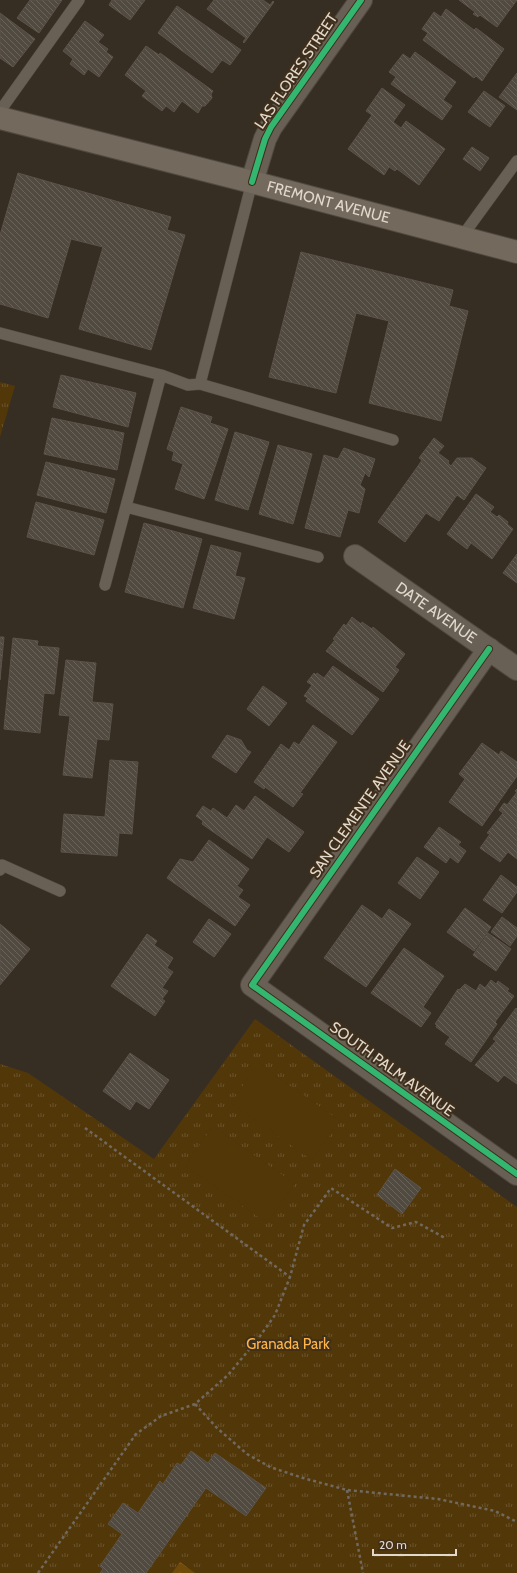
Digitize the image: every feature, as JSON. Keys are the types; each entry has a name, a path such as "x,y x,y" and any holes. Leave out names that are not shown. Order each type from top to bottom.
{"main road":[{"name":"FREMONT AVENUE","path":"0,118 252,182 517,252"}],"street":[{"name":"LAS FLORES STREET","path":"252,182 265,138 271,127 361,0"},
{"name":"DATE AVENUE","path":"355,556 517,669"},
{"name":"SAN CLEMENTE AVENUE","path":"252,985 489,649"},
{"name":"SOUTH PALM AVENUE","path":"252,985 517,1174"}],"lane":[{"path":"0,110 79,0"},
{"path":"462,238 517,161"},
{"path":"200,384 252,182"},
{"path":"0,333 162,375 188,385 200,384 393,440"},
{"path":"105,585 162,375"},
{"path":"126,507 318,557"},
{"path":"0,870 2,865 60,891"}],"path":[{"path":"85,1128 290,1277"},
{"path":"38,1573 136,1434 161,1416 194,1404 228,1375 258,1339 275,1315 290,1277 304,1225 331,1188 392,1228 416,1222 445,1238"},
{"path":"194,1404 217,1428 247,1454 270,1467 303,1478 348,1490 438,1499 495,1511 517,1522"},
{"path":"348,1490 363,1573"}],"green space":[{"path":"0,382 15,386 0,437"},
{"name":"Granada Park","path":"255,1019 517,1207 517,1573 0,1573 0,1064 28,1073 154,1159"},
{"path":"258,1063 340,1121 312,1160 231,1103"},
{"path":"213,1126 295,1184 267,1223 185,1166"}],"water":[{"path":"180,1562 195,1573 172,1573"}],"building":[{"path":"30,0 62,0 39,33 17,18"},
{"path":"112,0 145,0 130,20 109,5"},
{"path":"214,0 263,0 270,5 273,1 274,2 244,43 243,42 246,38 207,9"},
{"path":"459,0 517,0 497,27 480,15 478,17 473,14 475,12"},
{"path":"177,6 241,50 230,65 222,60 212,73 158,33"},
{"path":"446,9 474,30 476,28 504,49 482,81 476,76 474,78 423,40 428,33 422,29 434,12 441,17"},
{"path":"0,13 35,39 13,67 0,58"},
{"path":"85,21 104,35 98,42 108,49 106,52 113,57 99,77 88,69 84,75 70,64 73,59 63,51"},
{"path":"146,46 159,55 160,53 213,91 211,94 212,98 205,106 202,106 198,113 182,101 174,112 166,106 162,111 142,96 146,91 125,75"},
{"path":"415,52 456,82 443,100 452,106 442,120 391,84 396,77 389,72 403,54 410,59"},
{"path":"517,73 517,110 499,97"},
{"path":"382,88 405,105 393,122 401,128 406,121 445,149 419,185 397,169 395,171 389,167 384,175 348,149 372,115 366,111"},
{"path":"484,91 505,106 490,127 468,112"},
{"path":"472,147 489,158 480,171 463,159"},
{"path":"18,173 171,217 167,230 185,235 151,350 79,329 103,247 71,239 48,318 0,304 0,235"},
{"path":"301,252 453,290 449,306 468,311 441,421 369,403 389,321 356,313 336,393 269,377"},
{"path":"61,375 136,393 128,427 53,407"},
{"path":"181,407 212,417 210,423 228,429 204,499 175,489 183,464 172,460 174,452 167,449"},
{"path":"52,418 124,433 117,470 44,454"},
{"path":"235,432 269,442 248,510 215,500"},
{"path":"434,438 444,446 438,453 449,461 448,463 451,466 457,458 472,458 486,468 464,500 457,495 439,521 426,513 405,542 378,522 422,460 419,458"},
{"path":"278,445 312,454 293,524 259,514"},
{"path":"344,448 375,459 369,477 365,473 360,485 365,489 359,513 348,510 340,537 305,528 324,455 338,459"},
{"path":"46,462 115,479 106,513 37,495"},
{"path":"476,494 494,507 490,512 497,517 499,515 508,522 507,524 513,529 492,559 471,543 467,549 447,534"},
{"path":"36,502 104,520 94,555 27,537"},
{"path":"144,523 202,539 183,608 125,592"},
{"path":"211,545 241,553 235,576 245,578 234,619 193,608"},
{"path":"517,554 517,583 503,573"},
{"path":"352,617 361,624 362,622 372,629 373,627 405,654 395,667 399,670 383,692 326,651 335,640 333,639 344,624 346,626"},
{"path":"0,637 4,637 0,680"},
{"path":"13,638 38,641 37,646 59,648 54,694 44,693 40,733 4,729"},
{"path":"66,660 96,663 92,702 113,704 109,740 97,739 92,778 63,775 70,716 59,715"},
{"path":"333,666 379,699 352,735 306,701 308,698 304,696 312,685 307,682 314,673 316,675 317,673 324,678"},
{"path":"263,686 287,703 269,726 247,709"},
{"path":"313,725 337,742 300,793 303,794 293,807 265,787 264,789 254,782 281,744 289,750 294,742 299,745"},
{"path":"227,735 241,740 247,750 251,752 236,773 212,757"},
{"path":"482,743 499,755 501,751 517,762 517,776 482,826 449,802 465,779 459,774"},
{"path":"110,760 138,762 132,834 119,833 117,856 61,852 64,814 105,817"},
{"path":"517,792 517,859 508,852 500,862 480,848 490,834 487,833 503,813 499,810 504,803 507,805"},
{"path":"255,796 304,832 289,852 267,837 252,859 202,824 203,821 196,816 203,806 211,811 213,808 227,818 236,805 244,811"},
{"path":"439,827 461,842 458,845 466,851 458,863 450,857 446,863 424,847"},
{"path":"209,840 249,869 237,886 243,890 238,897 250,905 235,926 167,878 180,859 193,862"},
{"path":"417,857 439,872 420,899 398,883"},
{"path":"501,875 517,887 517,892 502,913 483,900"},
{"path":"362,905 382,919 389,909 411,924 366,987 324,958"},
{"path":"465,908 491,927 474,951 447,932"},
{"path":"502,917 517,928 517,936 510,946 491,932"},
{"path":"209,919 231,934 214,957 193,942"},
{"path":"0,924 30,949 0,985"},
{"path":"488,933 511,949 496,971 473,955"},
{"path":"147,934 157,941 154,945 173,958 167,968 173,972 162,988 168,991 162,999 165,1001 155,1016 111,986"},
{"path":"404,948 444,976 423,1007 431,1013 421,1027 371,993"},
{"path":"491,980 496,984 498,981 509,989 507,991 514,996 495,1022 497,1024 471,1062 445,1044 450,1037 436,1027 437,1025 435,1024 458,989 459,990 465,984 476,991 480,984 485,988"},
{"path":"516,1008 517,1084 504,1075 498,1082 475,1065 496,1041 493,1039"},
{"path":"130,1053 169,1080 149,1109 136,1101 130,1110 103,1091"},
{"path":"395,1169 421,1188 402,1214 377,1195"},
{"path":"191,1451 208,1463 215,1453 266,1488 246,1516 206,1488 146,1573 100,1573 103,1569 100,1566 122,1534 108,1524 123,1503 138,1513 160,1481 163,1484 177,1463 181,1465"}],"cycle path":[{"path":"252,182 265,139 271,127 361,0"},
{"path":"489,649 252,985 517,1174"}]}
